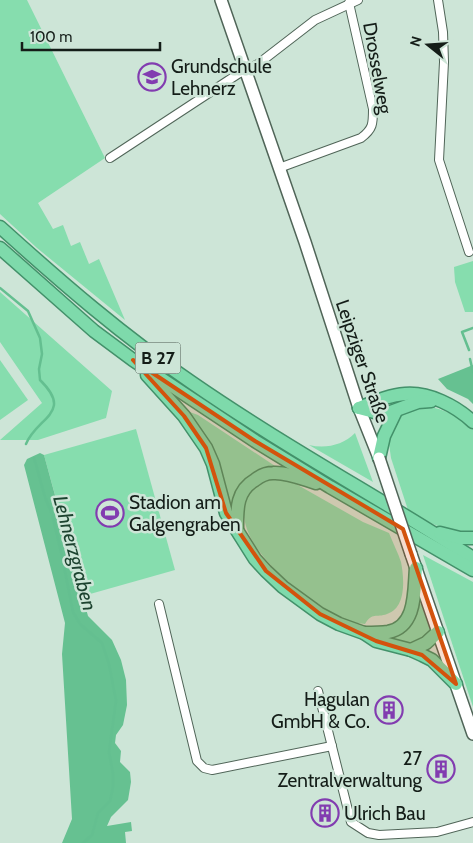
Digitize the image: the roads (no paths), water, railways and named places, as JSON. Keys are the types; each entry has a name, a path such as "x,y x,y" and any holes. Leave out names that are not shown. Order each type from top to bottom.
{"highway":[{"name":"B 27","path":"0,227 111,322 189,381 262,430 473,558"},
{"name":"B 27","path":"0,248 94,331 134,360 255,441 473,570"},
{"path":"134,360 184,416 206,448 213,464 226,513 256,559 283,587 320,614 359,632 411,650 432,660 456,684"},
{"path":"359,408 377,400 404,394 418,394 454,407 473,422"},
{"path":"359,408 378,413 396,411 418,402 438,400"},
{"path":"377,453 396,411"},
{"path":"237,529 237,510 242,492 260,476 273,473 280,474 330,487"},
{"path":"428,530 460,538 473,538"},
{"path":"377,637 394,630 408,618 412,609 416,568"},
{"path":"411,650 426,643 438,632"}],"main road":[{"name":"Leipziger Straße","path":"221,0 280,168 359,408 377,453 473,734"}],"street":[{"path":"110,158 258,64 314,20 358,0"},
{"path":"438,0 443,32 444,62 439,160 469,252"},
{"name":"Drosselweg","path":"280,168 361,138 369,132 373,123 373,109 349,3"},
{"path":"159,604 197,761 204,768 212,770 332,746"},
{"path":"318,690 351,822 368,833 379,835 437,832 473,822"}],"waterway":[{"name":"Lehnerzgraben","path":"0,288 28,311 40,338 42,354 39,369 40,380 50,391 54,400 50,414 31,435 26,444"},
{"path":"469,350 462,332 473,328"},
{"path":"470,359 473,372"},
{"name":"Lehnerzgraben","path":"34,458 52,514 73,612 80,624 102,643 109,664 116,701 109,752 113,774 110,801 98,813 92,835 83,843"}],"place":[{"name":"Grundschule Lehnerz","path":"152,77"},
{"name":"Stadion am Galgengraben","path":"110,513"},
{"name":"Hagulan GmbH & Co.","path":"389,710"},
{"name":"27 Zentralverwaltung","path":"441,769"},
{"name":"Ulrich Bau","path":"325,813"}]}
